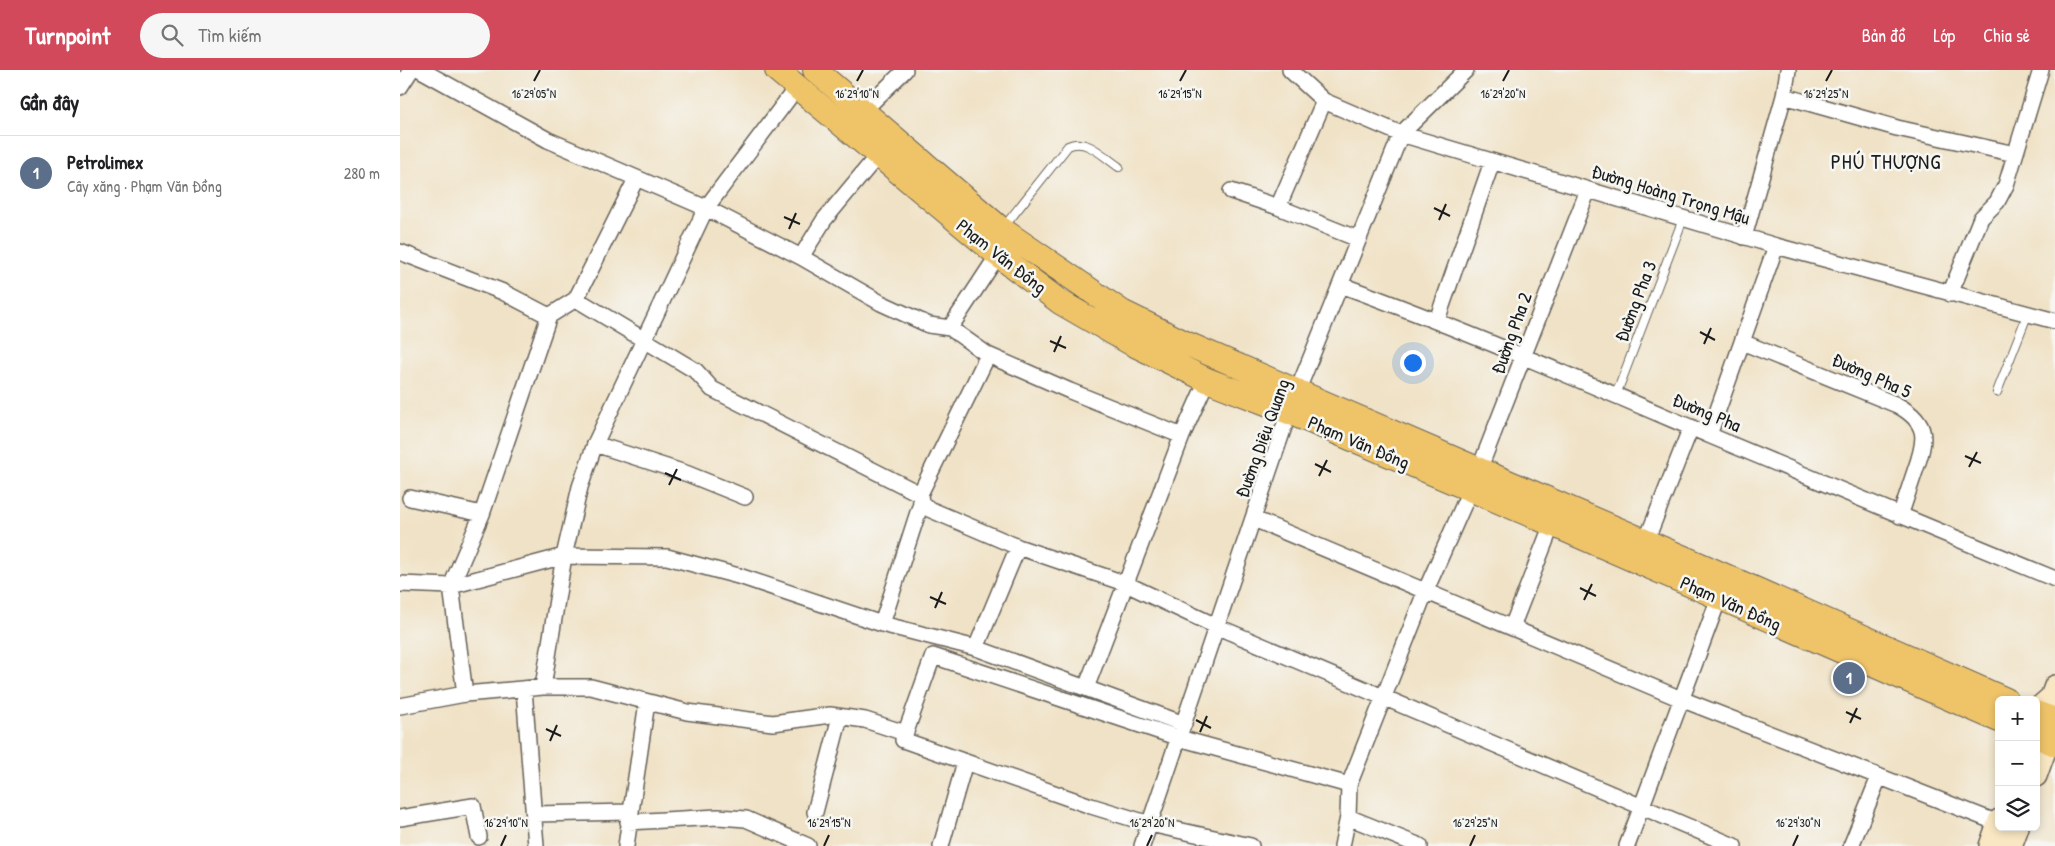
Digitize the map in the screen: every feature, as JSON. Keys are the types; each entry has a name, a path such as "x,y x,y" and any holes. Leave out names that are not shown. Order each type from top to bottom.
{"main road":[{"name":"Phạm Văn Đồng","path":"777,70 845,129 998,255 1060,302 1131,343 1207,380 1294,402"},
{"name":"Phạm Văn Đồng","path":"815,70 862,112 1002,229 1122,312 1185,343 1294,402 1642,552 1996,696"},
{"name":"Phạm Văn Đồng","path":"1475,480 1552,524 1642,552 1719,598 1995,718"},
{"path":"2040,764 2050,733 2047,704"},
{"path":"1990,846 2000,831"},
{"path":"2007,831 2011,846"}],"street":[{"path":"400,87 411,70"},
{"path":"421,70 548,140 706,208 801,256 881,303 929,325 950,328 988,355 1070,391 1182,436"},
{"path":"845,129 905,70"},
{"name":"Đường Hoàng Trọng Mậu","path":"1290,70 1324,101 1400,134 1744,237 2055,321"},
{"name":"Đường Diệu Quang","path":"1142,846 1294,402 1400,134 1466,70"},
{"path":"1744,237 1784,96 1788,70"},
{"path":"1950,294 1981,218 1997,202 2006,186 2014,154 2041,70"},
{"path":"543,687 564,556 580,487 595,444 706,208 796,87"},
{"path":"1784,96 1906,130 2014,154"},
{"path":"1278,207 1324,101"},
{"path":"801,256 824,220 878,155"},
{"path":"1437,320 1492,162"},
{"path":"465,694 450,586 482,514 549,316 576,299 636,179"},
{"name":"Đường Pha 2","path":"1342,846 1348,817 1349,785 1426,590 1475,480 1588,190"},
{"path":"1231,191 1278,207 1358,239"},
{"path":"1709,435 1776,246"},
{"path":"400,252 503,292 549,316"},
{"path":"950,328 998,255"},
{"name":"Đường Pha","path":"1341,285 1437,320 1900,516 2055,579"},
{"path":"576,299 696,371 712,389 921,499 929,509 1018,546 1124,583 1218,627 1734,846"},
{"name":"Đường Pha 5","path":"1742,342 1897,405 1918,420 1923,433 1924,446 1900,516"},
{"path":"882,624 921,499 988,355"},
{"path":"1086,688 1124,583 1182,436 1207,380"},
{"path":"1642,552 1690,427"},
{"path":"595,444 688,474 745,497"},
{"path":"410,498 482,514"},
{"path":"1254,519 1681,699 1879,777 1995,819"},
{"path":"1512,627 1552,524"},
{"path":"976,648 1018,546"},
{"path":"400,584 450,586 564,556 667,557 742,577 882,624 976,648 1086,688 1182,731"},
{"path":"1628,846 1719,598"},
{"path":"1251,846 1150,824 903,740 933,656 1182,731 1349,785"},
{"path":"400,706 465,694 543,687 591,687 687,712 773,723 830,715 865,720 905,733"},
{"path":"524,689 536,846"},
{"path":"626,846 647,702"},
{"path":"815,812 840,717"},
{"path":"941,846 965,762"},
{"path":"1851,846 1879,777"},
{"path":"400,818 473,806 479,836"},
{"path":"534,814 746,819 808,846"},
{"path":"1348,817 1420,846"}],"lane":[{"path":"1002,229 1068,146 1074,144 1086,145 1118,167"},
{"name":"Đường Pha 3","path":"1616,395 1683,218"},
{"path":"1997,392 2028,313"}],"place":[{"name":"Petrolimex","path":"1849,678"}],"district":[{"name":"PHÚ THƯỢNG","path":"1886,162"}]}
